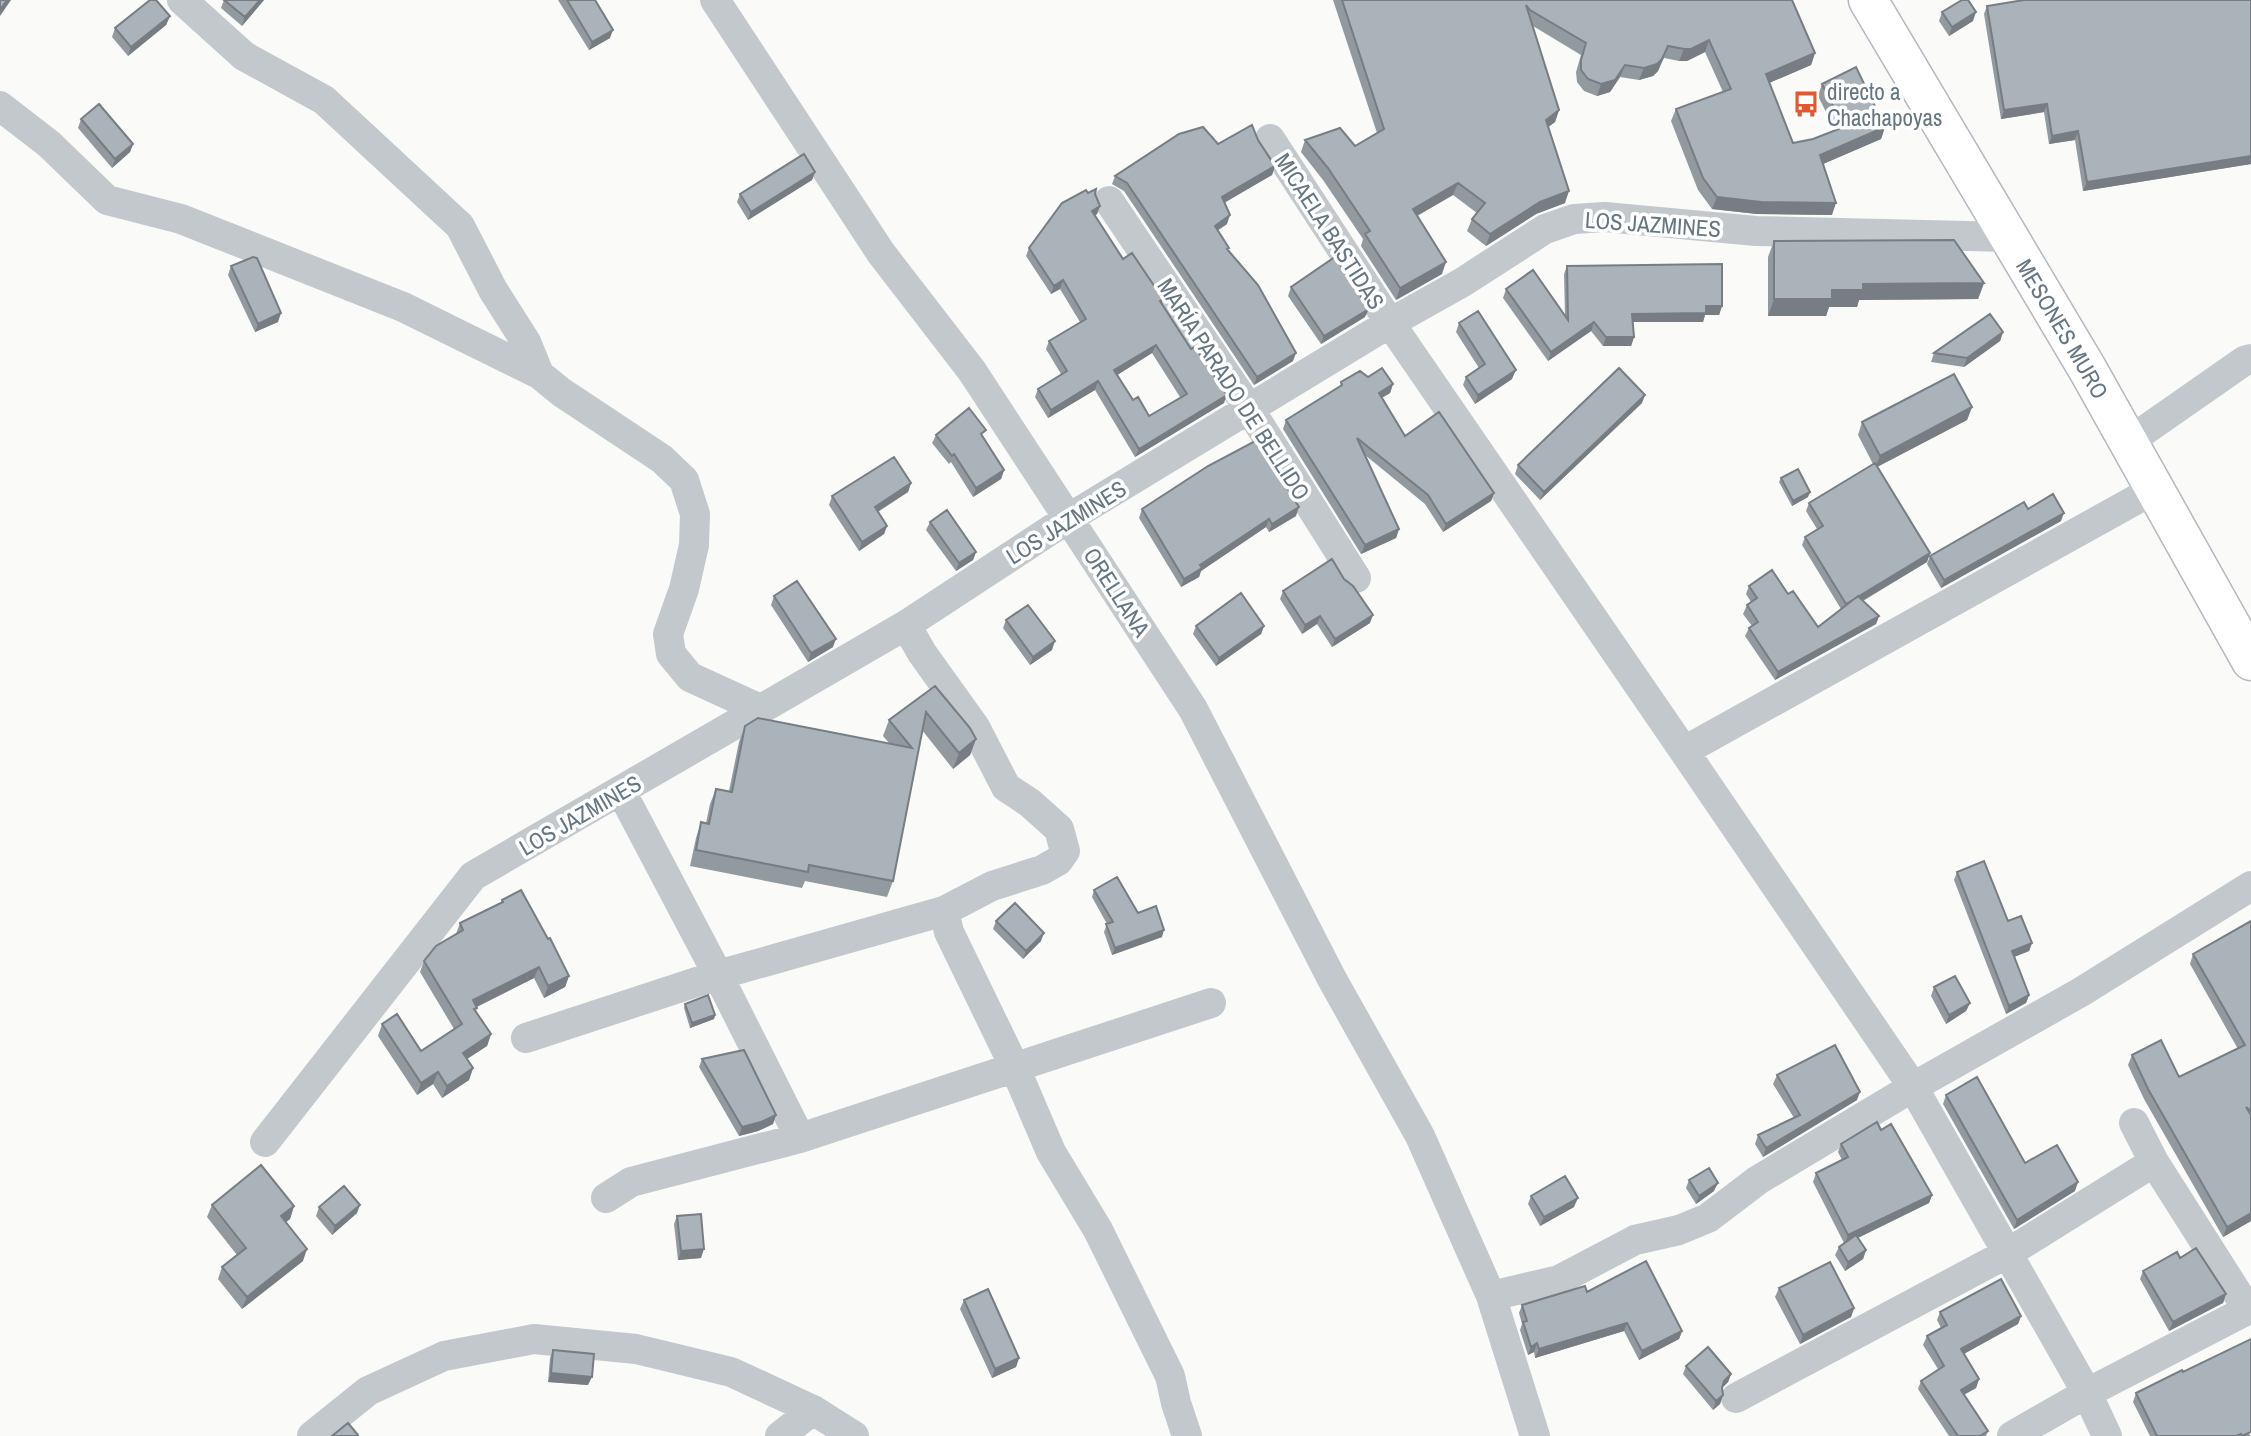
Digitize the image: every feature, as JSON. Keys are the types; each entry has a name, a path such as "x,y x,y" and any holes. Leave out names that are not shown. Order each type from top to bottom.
{"highway":[{"name":"MESONES MURO","path":"1868,0 2128,442 2251,661"}],"street":[{"path":"182,0 244,56 324,100 460,226 493,290 526,342 539,374"},
{"name":"ORELLANA","path":"715,0 881,253 971,371 1193,709 1332,979 1420,1136 1491,1296 1535,1436"},
{"path":"0,106 49,144 107,200 181,219 403,307 539,374 561,392 662,459 684,480 695,513 694,545 684,589 668,634 671,654 690,677 760,709"},
{"name":"MICAELA BASTIDAS","path":"1270,139 1390,324 1913,1087 2087,1393 2107,1436"},
{"name":"MARÍA PARADO DE BELLIDO","path":"1109,201 1250,410 1356,578"},
{"name":"LOS JAZMINES","path":"265,1142 473,876 906,625 1069,518 1463,282 1545,229 1574,219 1605,218 1756,231 2009,237"},
{"path":"2128,442 2244,361 2251,359"},
{"path":"1684,751 2155,489"},
{"path":"526,1038 718,975 944,911 992,886 1042,870 1058,861 1065,850 1059,829 1030,803 1006,787 975,727 922,653 906,625"},
{"path":"621,791 800,1138"},
{"path":"1491,1296 1559,1280 1635,1240 1679,1230 1708,1218 1758,1180 1913,1087 2081,992 2251,886"},
{"path":"944,911 949,932 1051,1152 1098,1230 1170,1376 1187,1436"},
{"path":"606,1198 631,1182 800,1138 1211,1003"},
{"path":"2011,1436 2087,1393 2249,1309 2154,1162 2134,1123"},
{"path":"1736,1398 2008,1253 2154,1162"},
{"path":"312,1436 368,1391 444,1356 534,1339 636,1349 731,1373 813,1410 854,1436"},
{"path":"780,1436 813,1410"}],"building":[{"path":"0,0 7,0 0,10"},
{"path":"150,0 156,0 170,16 131,47 115,28"},
{"path":"224,0 260,0 245,17"},
{"path":"567,0 595,0 613,30 592,42"},
{"path":"1342,0 1792,0 1815,53 1766,74 1793,143 1813,139 1844,127 1822,84 1856,67 1885,127 1820,155 1836,203 1761,202 1717,197 1703,178 1676,109 1731,89 1709,40 1691,49 1668,46 1657,64 1644,68 1625,65 1615,80 1601,84 1588,79 1581,70 1586,43 1526,5 1559,110 1546,120 1569,191 1540,202 1490,234 1472,219 1485,203 1458,183 1413,209 1446,262 1400,288 1365,234 1370,231 1328,168 1305,140 1340,128 1355,146 1384,129"},
{"path":"1962,0 1968,0 1976,12 1952,27 1942,12"},
{"path":"2024,0 2251,0 2251,156 2087,182 2078,131 2052,136 2047,104 2004,110 1987,6"},
{"path":"99,104 133,144 115,159 81,119"},
{"path":"1252,125 1258,140 1275,166 1222,197 1230,215 1215,226 1229,248 1227,249 1258,285 1296,353 1257,377 1127,183 1115,176 1179,134 1203,127 1218,144"},
{"path":"804,154 815,172 751,212 740,194"},
{"path":"1096,189 1095,194 1100,206 1092,211 1123,259 1132,253 1163,299 1160,301 1191,349 1195,347 1227,395 1139,449 1098,381 1051,410 1038,389 1067,371 1049,341 1086,319 1063,280 1054,286 1029,248 1062,203 1086,190 1088,193","holes":["1156,345 1187,394 1149,416 1138,397 1133,400 1114,370"]},
{"path":"1954,240 1984,283 1863,284 1863,290 1832,290 1832,299 1774,299 1774,241"},
{"path":"253,257 257,258 281,313 258,324 231,266"},
{"path":"1335,257 1369,309 1324,336 1291,287"},
{"path":"1722,264 1722,306 1706,306 1706,313 1632,314 1634,337 1606,337 1594,322 1551,352 1506,289 1533,270 1568,320 1567,266"},
{"path":"1478,311 1516,370 1478,395 1466,377 1485,364 1459,323"},
{"path":"1990,314 2003,332 1967,358 1934,353"},
{"path":"1382,368 1393,384 1379,393 1405,436 1439,412 1494,493 1446,524 1428,495 1357,438 1399,529 1365,545 1286,420 1360,371 1368,377"},
{"path":"1619,368 1645,395 1544,492 1518,465"},
{"path":"1954,374 1972,407 1880,456 1862,422"},
{"path":"969,408 986,430 981,434 1004,470 976,488 954,454 952,456 936,435"},
{"path":"1257,440 1299,507 1272,524 1269,519 1200,565 1202,568 1184,579 1142,509 1208,466"},
{"path":"894,457 911,483 875,507 887,526 862,542 832,496"},
{"path":"1875,463 1930,553 1846,604 1805,537 1823,526 1809,503"},
{"path":"1798,469 1810,492 1793,501 1781,478"},
{"path":"2053,494 2064,513 1944,580 1930,556 2024,502 2028,509"},
{"path":"947,510 976,552 959,563 930,522"},
{"path":"1332,559 1344,579 1353,586 1373,615 1335,639 1320,616 1305,625 1283,591"},
{"path":"1772,570 1788,594 1793,591 1818,627 1858,596 1879,616 1778,672 1749,628 1758,622 1747,605 1757,598 1749,586"},
{"path":"797,581 836,639 811,653 774,596"},
{"path":"1241,593 1264,626 1219,658 1196,626"},
{"path":"1028,605 1055,641 1033,657 1006,620"},
{"path":"935,686 976,739 959,753 926,712 893,881 809,865 808,872 696,850 701,822 709,824 716,789 732,792 745,726 758,718 912,748 889,720"},
{"path":"1984,861 2008,921 2021,916 2032,943 2012,951 2029,995 2009,1006 1957,872"},
{"path":"1117,877 1138,913 1156,906 1164,930 1115,948 1106,924 1113,922 1094,890"},
{"path":"521,890 569,976 548,986 539,967 473,1000 477,1008 474,1009 491,1034 463,1053 473,1068 447,1086 438,1072 421,1083 382,1024 397,1014 421,1051 462,1024 424,961 436,946 463,930 460,923"},
{"path":"1015,903 1044,933 1026,951 996,921"},
{"path":"2251,921 2251,1111 2246,1107 2251,1115 2251,1213 2227,1227 2148,1089 2132,1055 2161,1040 2179,1077 2245,1045 2193,954"},
{"path":"1955,976 1970,1003 1949,1015 1934,987"},
{"path":"708,995 715,1015 692,1023 685,1004"},
{"path":"1835,1045 1860,1092 1766,1148 1758,1135 1800,1115 1777,1075"},
{"path":"744,1050 776,1115 742,1127 702,1059"},
{"path":"1977,1077 2025,1163 2057,1145 2078,1182 2017,1220 1946,1095"},
{"path":"1877,1122 1881,1130 1891,1124 1932,1195 1848,1235 1816,1173 1848,1157 1841,1144"},
{"path":"261,1165 294,1206 281,1216 307,1249 247,1297 222,1267 246,1248 212,1205"},
{"path":"1709,1168 1718,1183 1699,1196 1689,1180"},
{"path":"1565,1176 1578,1198 1544,1217 1531,1196"},
{"path":"344,1186 360,1205 335,1226 319,1207"},
{"path":"701,1214 704,1249 681,1251 677,1216"},
{"path":"1856,1235 1866,1250 1848,1262 1839,1247"},
{"path":"2196,1248 2226,1294 2173,1322 2143,1271 2177,1252 2180,1258"},
{"path":"1646,1261 1682,1331 1642,1351 1627,1323 1539,1349 1537,1343 1531,1347 1523,1322 1527,1321 1522,1305 1585,1286 1587,1292"},
{"path":"1830,1262 1854,1308 1803,1335 1779,1288"},
{"path":"2001,1279 2021,1316 1961,1349 1979,1379 1961,1390 1988,1431 1980,1436 1958,1436 1921,1381 1944,1366 1927,1336 1947,1325 1940,1312"},
{"path":"988,1289 1019,1358 995,1369 964,1300"},
{"path":"2251,1339 2251,1432 2242,1436 2157,1436 2136,1393"},
{"path":"1708,1347 1731,1374 1724,1381 1723,1395 1716,1401 1686,1366"},
{"path":"553,1350 594,1354 592,1377 551,1373"},
{"path":"348,1423 357,1436 332,1436"}],"place":[{"name":"directo a Chachapoyas","path":"1806,104"}]}
